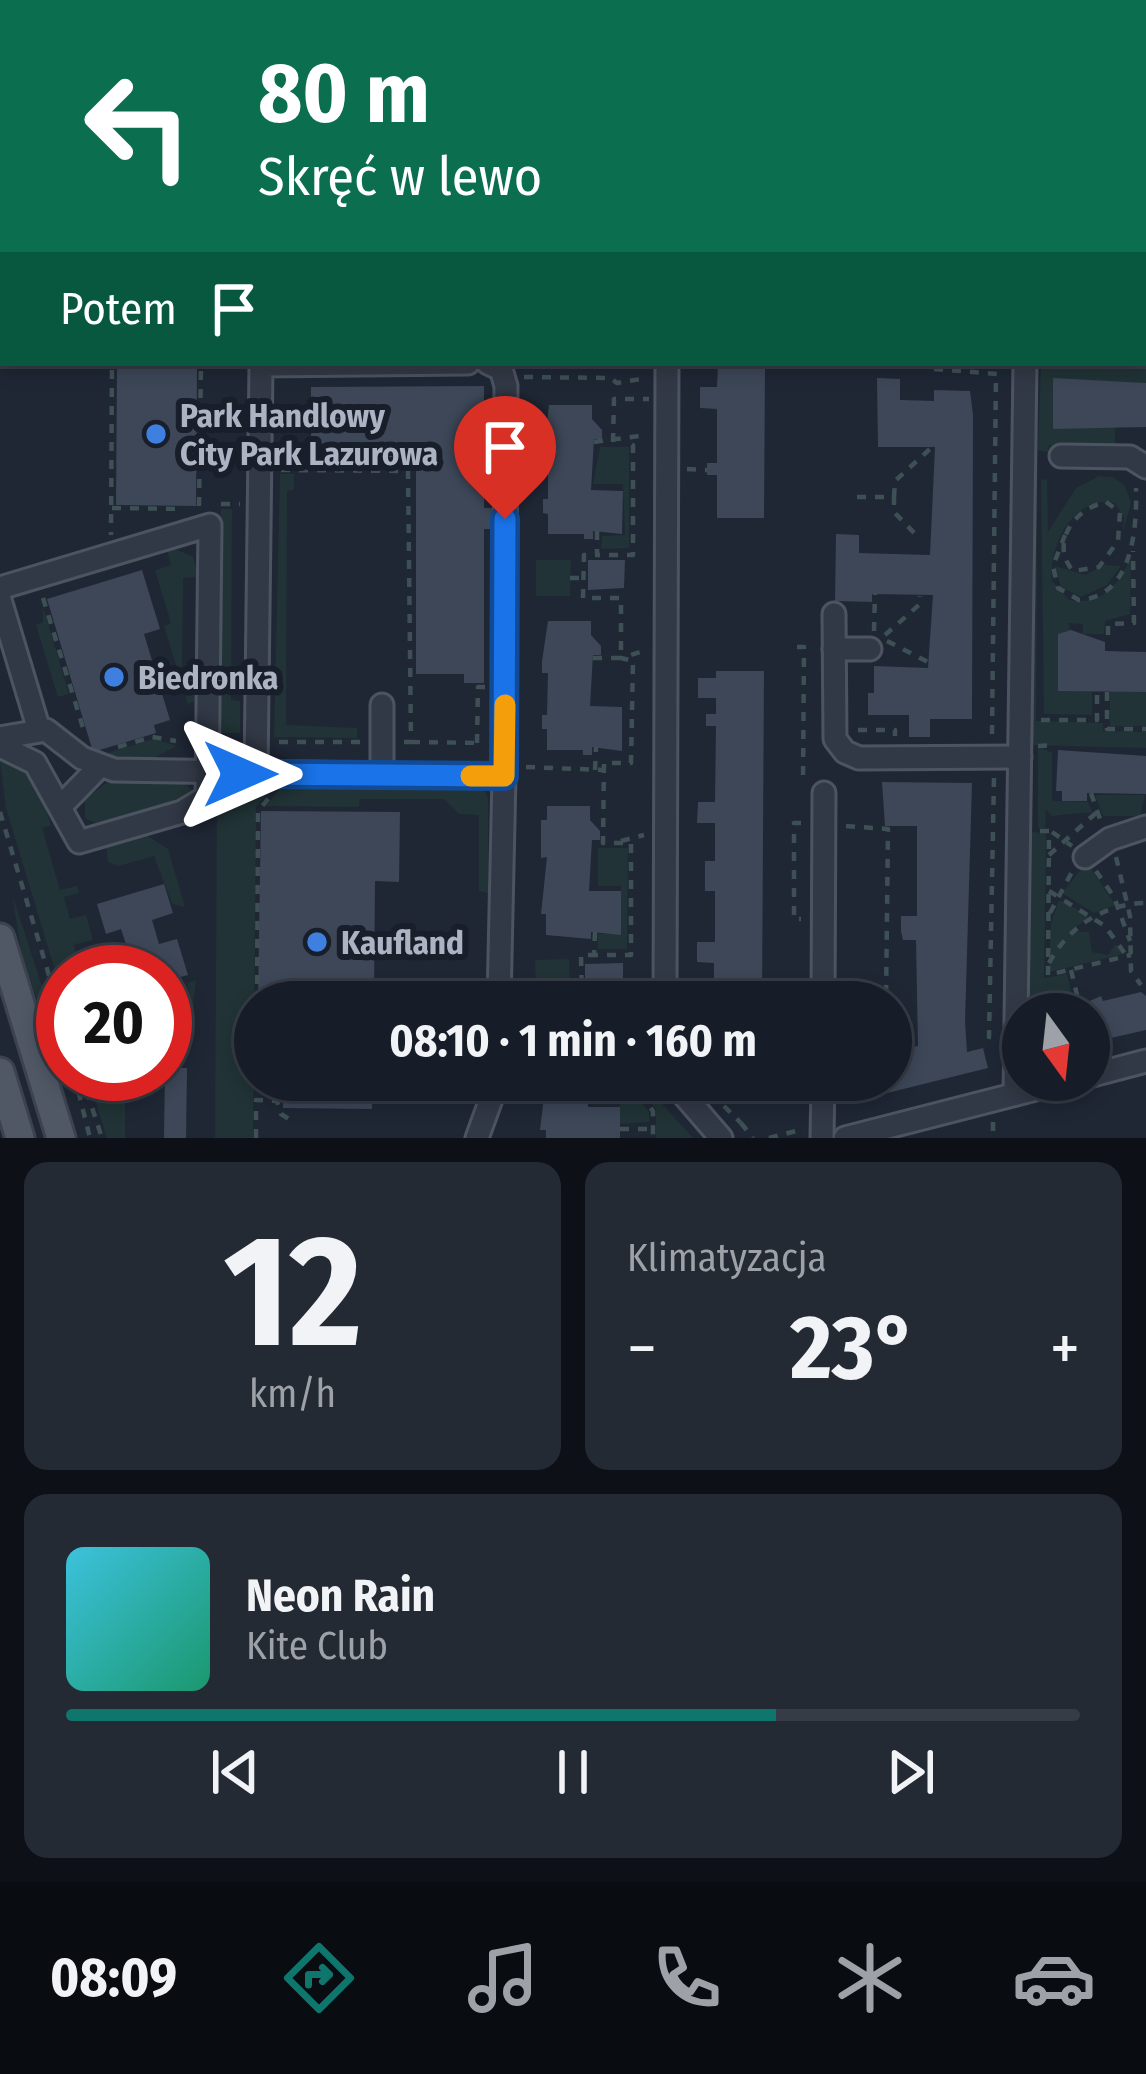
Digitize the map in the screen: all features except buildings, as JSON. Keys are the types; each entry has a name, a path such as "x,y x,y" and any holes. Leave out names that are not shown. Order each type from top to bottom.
{"main road":[{"path":"0,938 61,1138"},
{"path":"0,1072 20,1138"}],"street":[{"path":"248,774 261,366"},
{"path":"494,366 501,369 506,386 499,981"},
{"path":"1019,993 1028,751 1025,366"},
{"path":"660,371 664,981"},
{"path":"1061,456 1141,463"},
{"path":"0,588 211,525 201,768 207,799"},
{"path":"0,600 39,730"},
{"path":"834,614 835,739 845,752 860,758 991,758 1028,751"},
{"path":"834,649 876,644"},
{"path":"382,705 382,775"},
{"path":"0,742 39,730 106,758 248,774 504,776"},
{"path":"0,742 35,763 79,842 182,812 248,774"},
{"path":"61,806 106,758"},
{"path":"823,981 824,793"},
{"path":"1085,857 1110,839 1146,827"},
{"path":"1110,1070 1146,1061"},
{"path":"844,1138 1002,1097"},
{"path":"477,1138 490,1101"},
{"path":"689,1101 722,1138"}],"path":[{"path":"1076,0 1095,0"},
{"path":"95,540 111,536 112,366"},
{"path":"112,508 199,509 201,366"},
{"path":"934,369 996,374 989,1037 1002,1037"},
{"path":"518,376 611,378 617,383 660,371"},
{"path":"614,442 614,399 652,399"},
{"path":"625,442 632,435 652,436"},
{"path":"594,442 632,446 633,555 584,555 583,598 621,598 621,658"},
{"path":"920,539 894,512 895,482 931,448"},
{"path":"1134,623 1133,544 1141,463"},
{"path":"273,470 408,471 411,742"},
{"path":"857,496 894,496"},
{"path":"1065,536 1065,561 1078,572 1099,567 1119,540 1120,512 1106,502 1085,509 1065,536 1053,574 1063,595 1079,600 1109,588 1133,544"},
{"path":"221,504 249,504"},
{"path":"597,531 597,555"},
{"path":"1119,540 1133,544"},
{"path":"570,578 584,578"},
{"path":"875,594 876,644"},
{"path":"27,595 42,595 86,736"},
{"path":"876,644 920,604 920,596"},
{"path":"1108,634 1108,624 1146,625"},
{"path":"876,644 928,662"},
{"path":"621,658 644,651"},
{"path":"592,658 633,661 631,763 604,763 600,770"},
{"path":"488,666 488,687"},
{"path":"1107,692 1107,729 1146,729"},
{"path":"58,704 74,699"},
{"path":"1097,720 1107,721"},
{"path":"854,730 895,730 895,741"},
{"path":"106,758 152,736 176,741"},
{"path":"271,742 373,742"},
{"path":"390,742 497,744"},
{"path":"1028,751 1056,745"},
{"path":"596,747 603,843"},
{"path":"522,753 528,770 600,770"},
{"path":"256,981 258,811 280,784"},
{"path":"1091,794 1110,839 1128,904 1129,956 1141,985"},
{"path":"846,810 846,827 888,829 886,981"},
{"path":"0,812 40,945"},
{"path":"1049,855 1063,837 1096,812"},
{"path":"1049,831 1048,975 1129,956"},
{"path":"1034,832 1063,837 1085,857 1118,906 1132,946"},
{"path":"617,843 643,835"},
{"path":"581,981 581,955 631,955 631,843 592,843"},
{"path":"1048,924 1057,894 1085,857"},
{"path":"1048,891 1093,916 1129,956"},
{"path":"1048,968 1064,941 1093,916 1118,906 1146,903"},
{"path":"594,955 595,932"},
{"path":"1071,970 1077,993"},
{"path":"569,977 581,976"},
{"path":"82,1101 90,1138"},
{"path":"88,1101 102,1138"},
{"path":"256,1101 256,1138"},
{"path":"277,1101 281,1114 292,1121"},
{"path":"620,1129 653,1134 653,1111 645,1101"},
{"path":"717,1101 741,1123"},
{"path":"993,1117 993,1138"},
{"path":"769,1138 823,1131"}],"shaded area":[{"path":"1033,366 1038,366 1036,721 1103,723 1103,731 1146,732 1146,748 1033,745 1032,832 1046,833 1044,978 1067,974 1072,993 1027,993"},
{"path":"1041,366 1146,366 1146,383 1053,379 1053,428 1115,427 1115,446 1049,445 1048,452 1038,450"},
{"path":"600,447 629,447 629,548 601,549 602,536 625,535 623,484 593,484"},
{"path":"280,474 294,474 294,490 287,491 286,725 357,728 357,738 274,737"},
{"path":"1099,476 1113,477 1125,486 1131,503 1123,532 1124,517 1115,503 1087,506 1059,539 1052,581 1069,600 1091,600 1114,585 1131,558 1130,614 1105,621 1104,634 1083,634 1083,624 1068,623 1092,691 1092,715 1044,714 1041,480 1047,479 1048,532 1076,488"},
{"path":"221,509 232,509 231,700 240,701 240,733 218,733"},
{"path":"167,549 193,557 199,577 183,578 182,676 198,677 197,700 188,704 164,626 171,623 155,570 171,565"},
{"path":"536,560 571,560 570,596 536,596"},
{"path":"1105,565 1121,566 1107,585 1081,597 1061,587 1055,566 1085,575"},
{"path":"43,607 69,694 58,697 36,625 43,622"},
{"path":"1110,691 1146,691 1146,726 1110,726"},
{"path":"154,739 177,746 150,760 97,756"},
{"path":"1038,749 1052,753 1052,801 1088,802 1092,812 1052,816 1046,809 1045,828 1038,829"},
{"path":"0,761 21,769 40,794 51,825 42,828 60,890 77,886 79,893 64,897 70,919 86,915 93,940 47,945 6,808"},
{"path":"182,781 192,790 140,818 108,823 85,818 85,799 108,782"},
{"path":"278,784 256,806 254,981 234,981 234,1101 253,1101 253,1138 215,1138 217,805 236,786"},
{"path":"283,784 483,787 488,798 488,893 479,891 479,815 459,814 444,799 360,799 359,807 266,806"},
{"path":"1095,795 1145,795 1140,816 1103,816"},
{"path":"146,835 168,849 185,907 172,904 154,856 118,866 108,862 106,846"},
{"path":"598,848 628,848 627,949 598,949 598,934 621,934 621,886 598,886"},
{"path":"1087,862 1115,905 1094,913 1062,893"},
{"path":"12,894 36,968 36,997 23,962"},
{"path":"1059,900 1089,916 1072,931 1089,932 1092,952 1108,955 1116,944 1123,954 1049,972 1051,923"},
{"path":"569,959 570,981 536,981 535,960"},
{"path":"95,1101 125,1101 125,1138 107,1138"},
{"path":"640,1101 649,1112 649,1122 620,1124 620,1103 594,1104"},
{"path":"650,1101 661,1101 693,1138 656,1138 656,1109"}],"slow traffic":[{"path":"471,776 504,776 505,705"}],"place":[{"name":"Park Handlowy City Park Lazurowa","path":"156,434"},
{"name":"Biedronka","path":"114,677"},
{"name":"Kaufland","path":"317,942"}],"route":[{"path":"240,774 504,776 505,519"}]}
